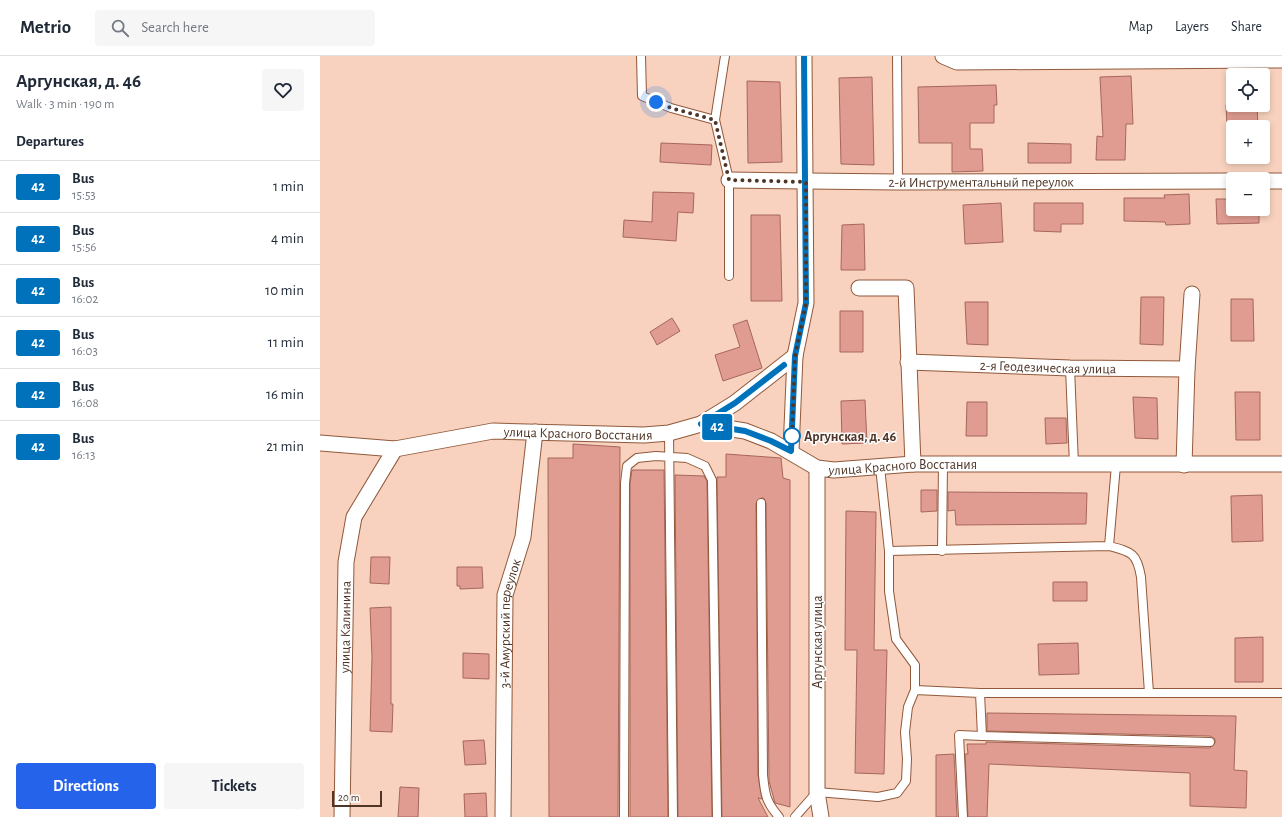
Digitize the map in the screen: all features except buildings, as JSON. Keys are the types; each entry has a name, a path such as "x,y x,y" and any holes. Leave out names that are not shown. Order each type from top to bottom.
{"street":[{"path":"791,451 795,356 806,303 804,56"},
{"path":"942,56 957,62 1282,60"},
{"name":"2-й Инструментальный переулок","path":"729,180 806,182 1226,181"},
{"path":"1270,181 1282,181"},
{"path":"859,288 906,288 908,362 914,464"},
{"path":"1184,465 1187,369 1192,294"},
{"path":"701,424 735,403 795,356"},
{"name":"2-я Геодезическая улица","path":"908,362 1070,368 1187,369"},
{"name":"улица Красного Восстания","path":"320,443 395,449 493,431 644,435 669,433 701,424 745,431 791,451 817,468 834,470 914,464 1282,464"},
{"name":"3-й Амурский переулок","path":"502,817 505,594 523,537 534,432"},
{"name":"улица Калинина","path":"342,817 346,562 354,517 395,449"},
{"name":"Аргунская улица","path":"817,468 817,792 821,817"}],"lane":[{"path":"641,56 642,96 671,108 715,120"},
{"path":"725,56 715,120 729,180 729,276"},
{"path":"897,56 898,182"},
{"path":"1070,368 1074,465"},
{"path":"669,433 673,817"},
{"path":"624,817 625,483 627,466 637,458 670,457 687,458 705,466 712,480 717,817"},
{"path":"942,551 943,465"},
{"path":"1109,546 1116,465"},
{"path":"795,817 817,792 878,797 897,793 906,781 908,760 905,732 908,707 915,690 915,665 896,638 889,591 889,551 880,467"},
{"path":"761,503 763,775 765,796 779,817"},
{"path":"889,551 942,551 1109,546 1130,552 1139,562 1149,693"},
{"path":"915,690 980,693 1282,693"},
{"path":"980,693 982,736"},
{"path":"963,817 959,735 1210,742"}],"bus line":[{"name":"42","path":"784,365 735,403 701,424 745,431 791,451 795,356 806,303 804,56"}],"place":[{"name":"Аргунская, д. 46","path":"792,436"}],"route":[{"path":"656,102 671,108 699,114 715,120 729,180 806,182 806,303 795,356 792,439 792,436"}]}
